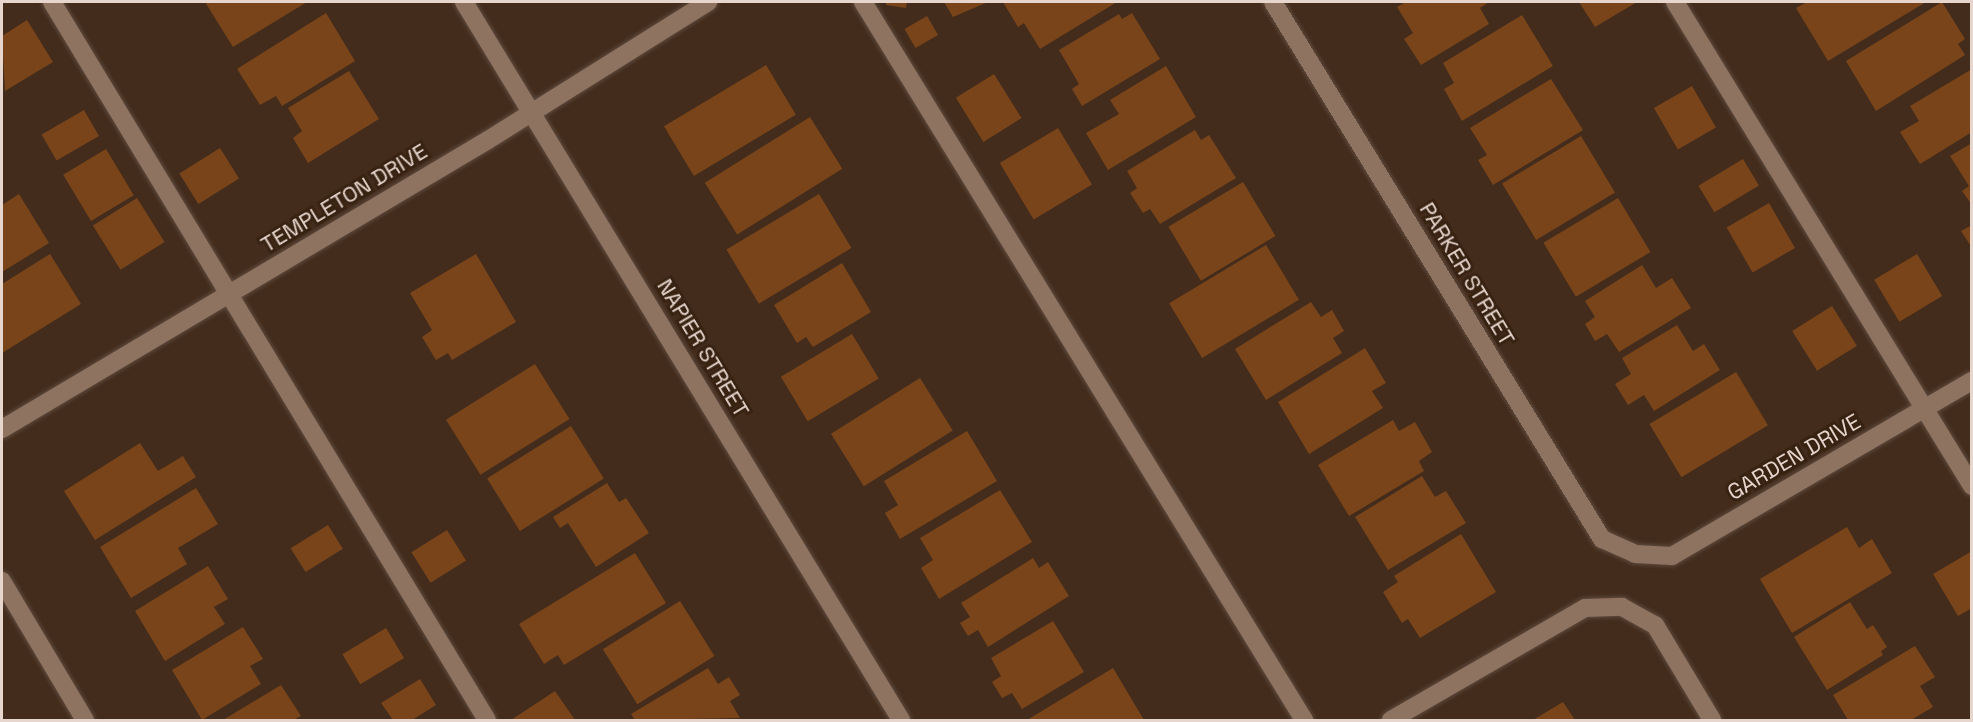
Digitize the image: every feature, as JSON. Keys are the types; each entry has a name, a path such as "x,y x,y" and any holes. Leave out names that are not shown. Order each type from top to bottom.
{"street":[{"path":"52,2 487,720"},
{"name":"NAPIER STREET","path":"464,2 901,720"},
{"name":"TEMPLETON DRIVE","path":"2,429 231,294 708,2"},
{"path":"863,2 1304,720"},
{"name":"PARKER STREET","path":"1273,2 1602,539 1635,554"},
{"path":"1675,2 1971,486"},
{"name":"GARDEN DRIVE","path":"1635,554 1672,556 1971,381"},
{"path":"2,581 85,720"},
{"path":"1391,720 1585,608 1622,607 1655,625 1712,720"}],"building":[{"path":"205,2 307,2 233,47"},
{"path":"886,2 907,2 906,8 886,5"},
{"path":"944,2 988,2 953,17"},
{"path":"1003,2 1117,2 1040,49 1024,23 1018,27"},
{"path":"1406,2 1489,2 1480,8 1489,24 1421,65 1404,39 1413,33 1397,7"},
{"path":"1579,2 1637,2 1595,27"},
{"path":"1807,2 1926,2 1828,61 1796,8"},
{"path":"1942,2 1965,39 1958,44 1965,55 1876,111 1846,61"},
{"path":"326,13 355,61 282,106 276,96 260,105 237,69"},
{"path":"1132,13 1160,59 1082,106 1072,89 1079,84 1059,50 1119,14 1122,19"},
{"path":"1522,15 1553,66 1462,121 1444,89 1454,83 1443,63"},
{"path":"927,16 938,35 915,48 904,29"},
{"path":"27,20 53,62 5,91 2,36"},
{"path":"766,65 796,115 694,176 664,126"},
{"path":"1166,66 1196,117 1108,170 1086,133 1119,114 1110,100"},
{"path":"1972,69 1972,132 1920,164 1900,132 1919,121 1910,106"},
{"path":"349,71 379,119 308,163 293,138 302,131 288,108"},
{"path":"994,74 1022,118 983,142 956,98"},
{"path":"1551,79 1583,130 1493,185 1478,160 1487,155 1470,128"},
{"path":"1692,86 1716,128 1678,150 1654,108"},
{"path":"84,110 99,136 57,160 42,134"},
{"path":"810,117 842,169 737,234 705,183"},
{"path":"1058,128 1092,185 1034,220 1000,163"},
{"path":"1195,130 1201,140 1209,135 1236,178 1160,224 1150,209 1143,213 1130,193 1137,188 1127,171"},
{"path":"1581,136 1615,193 1536,240 1502,183"},
{"path":"1972,143 1972,205 1962,191 1969,186 1950,156"},
{"path":"220,148 239,179 198,204 179,173"},
{"path":"106,149 134,195 91,221 63,175"},
{"path":"1743,159 1759,186 1714,212 1698,186"},
{"path":"1243,182 1275,236 1201,281 1168,227"},
{"path":"19,194 49,243 2,272 2,205"},
{"path":"819,194 851,248 759,304 726,250"},
{"path":"137,198 165,242 120,270 93,226"},
{"path":"1618,198 1650,252 1576,297 1543,243"},
{"path":"1769,203 1795,248 1753,273 1727,228"},
{"path":"1972,225 1972,248 1961,231"},
{"path":"1266,245 1299,300 1202,358 1169,303"},
{"path":"50,254 81,304 2,353 2,284"},
{"path":"476,254 516,322 452,360 448,353 436,360 422,337 432,330 410,293"},
{"path":"1917,254 1942,296 1899,322 1874,280"},
{"path":"842,263 871,312 813,347 806,337 797,343 774,305"},
{"path":"1642,265 1656,288 1672,278 1691,308 1619,352 1607,334 1595,341 1585,324 1595,317 1585,301"},
{"path":"1311,302 1321,317 1332,310 1344,331 1333,338 1342,353 1266,400 1235,349"},
{"path":"1832,306 1857,346 1817,371 1792,331"},
{"path":"1677,325 1693,351 1704,344 1720,370 1654,411 1644,395 1628,405 1615,384 1631,374 1622,358"},
{"path":"852,334 879,379 808,421 781,377"},
{"path":"1365,348 1386,383 1372,391 1383,408 1309,454 1278,402"},
{"path":"535,364 569,419 480,475 446,420"},
{"path":"1736,372 1768,425 1681,477 1649,424"},
{"path":"920,378 953,431 864,486 831,434"},
{"path":"1393,420 1399,431 1415,422 1432,452 1419,461 1424,471 1349,516 1318,465"},
{"path":"571,426 604,479 520,531 487,478"},
{"path":"967,431 997,481 900,539 885,513 898,505 884,481"},
{"path":"140,443 158,471 183,456 196,477 95,540 64,491"},
{"path":"1422,476 1435,497 1446,491 1466,523 1388,570 1355,517"},
{"path":"607,483 619,502 626,498 649,533 596,567 568,523 560,528 553,517"},
{"path":"196,488 218,524 178,548 187,564 131,598 100,547"},
{"path":"1000,490 1032,542 939,599 921,568 933,560 920,538"},
{"path":"328,525 343,549 306,572 291,548"},
{"path":"1847,527 1859,548 1872,539 1892,573 1792,633 1760,579"},
{"path":"447,530 466,561 430,583 411,552"},
{"path":"1461,534 1496,592 1420,638 1408,619 1402,623 1383,592 1398,582 1394,576"},
{"path":"1972,551 1972,608 1958,616 1933,574"},
{"path":"635,553 666,603 564,665 558,655 544,664 519,624"},
{"path":"1033,558 1039,568 1048,562 1069,596 988,647 978,630 968,636 960,623 970,617 961,603"},
{"path":"208,566 228,599 214,607 225,624 165,661 135,611"},
{"path":"680,601 714,656 637,704 603,649"},
{"path":"1850,602 1867,629 1873,625 1887,647 1881,651 1883,655 1827,690 1794,637"},
{"path":"1053,621 1084,672 1022,709 1012,693 1002,698 992,682 1001,676 991,658"},
{"path":"243,627 263,659 250,666 261,684 202,720 172,670"},
{"path":"386,628 404,658 360,684 342,654"},
{"path":"1915,646 1935,677 1920,686 1933,707 1911,720 1848,720 1833,695"},
{"path":"708,668 718,684 729,677 740,695 730,701 740,718 635,720 631,714"},
{"path":"1113,668 1144,720 1027,720"},
{"path":"420,679 436,705 412,720 393,720 381,703"},
{"path":"281,685 301,716 293,720 223,720"},
{"path":"555,691 575,720 511,720"},
{"path":"1563,702 1575,720 1533,720"}]}
